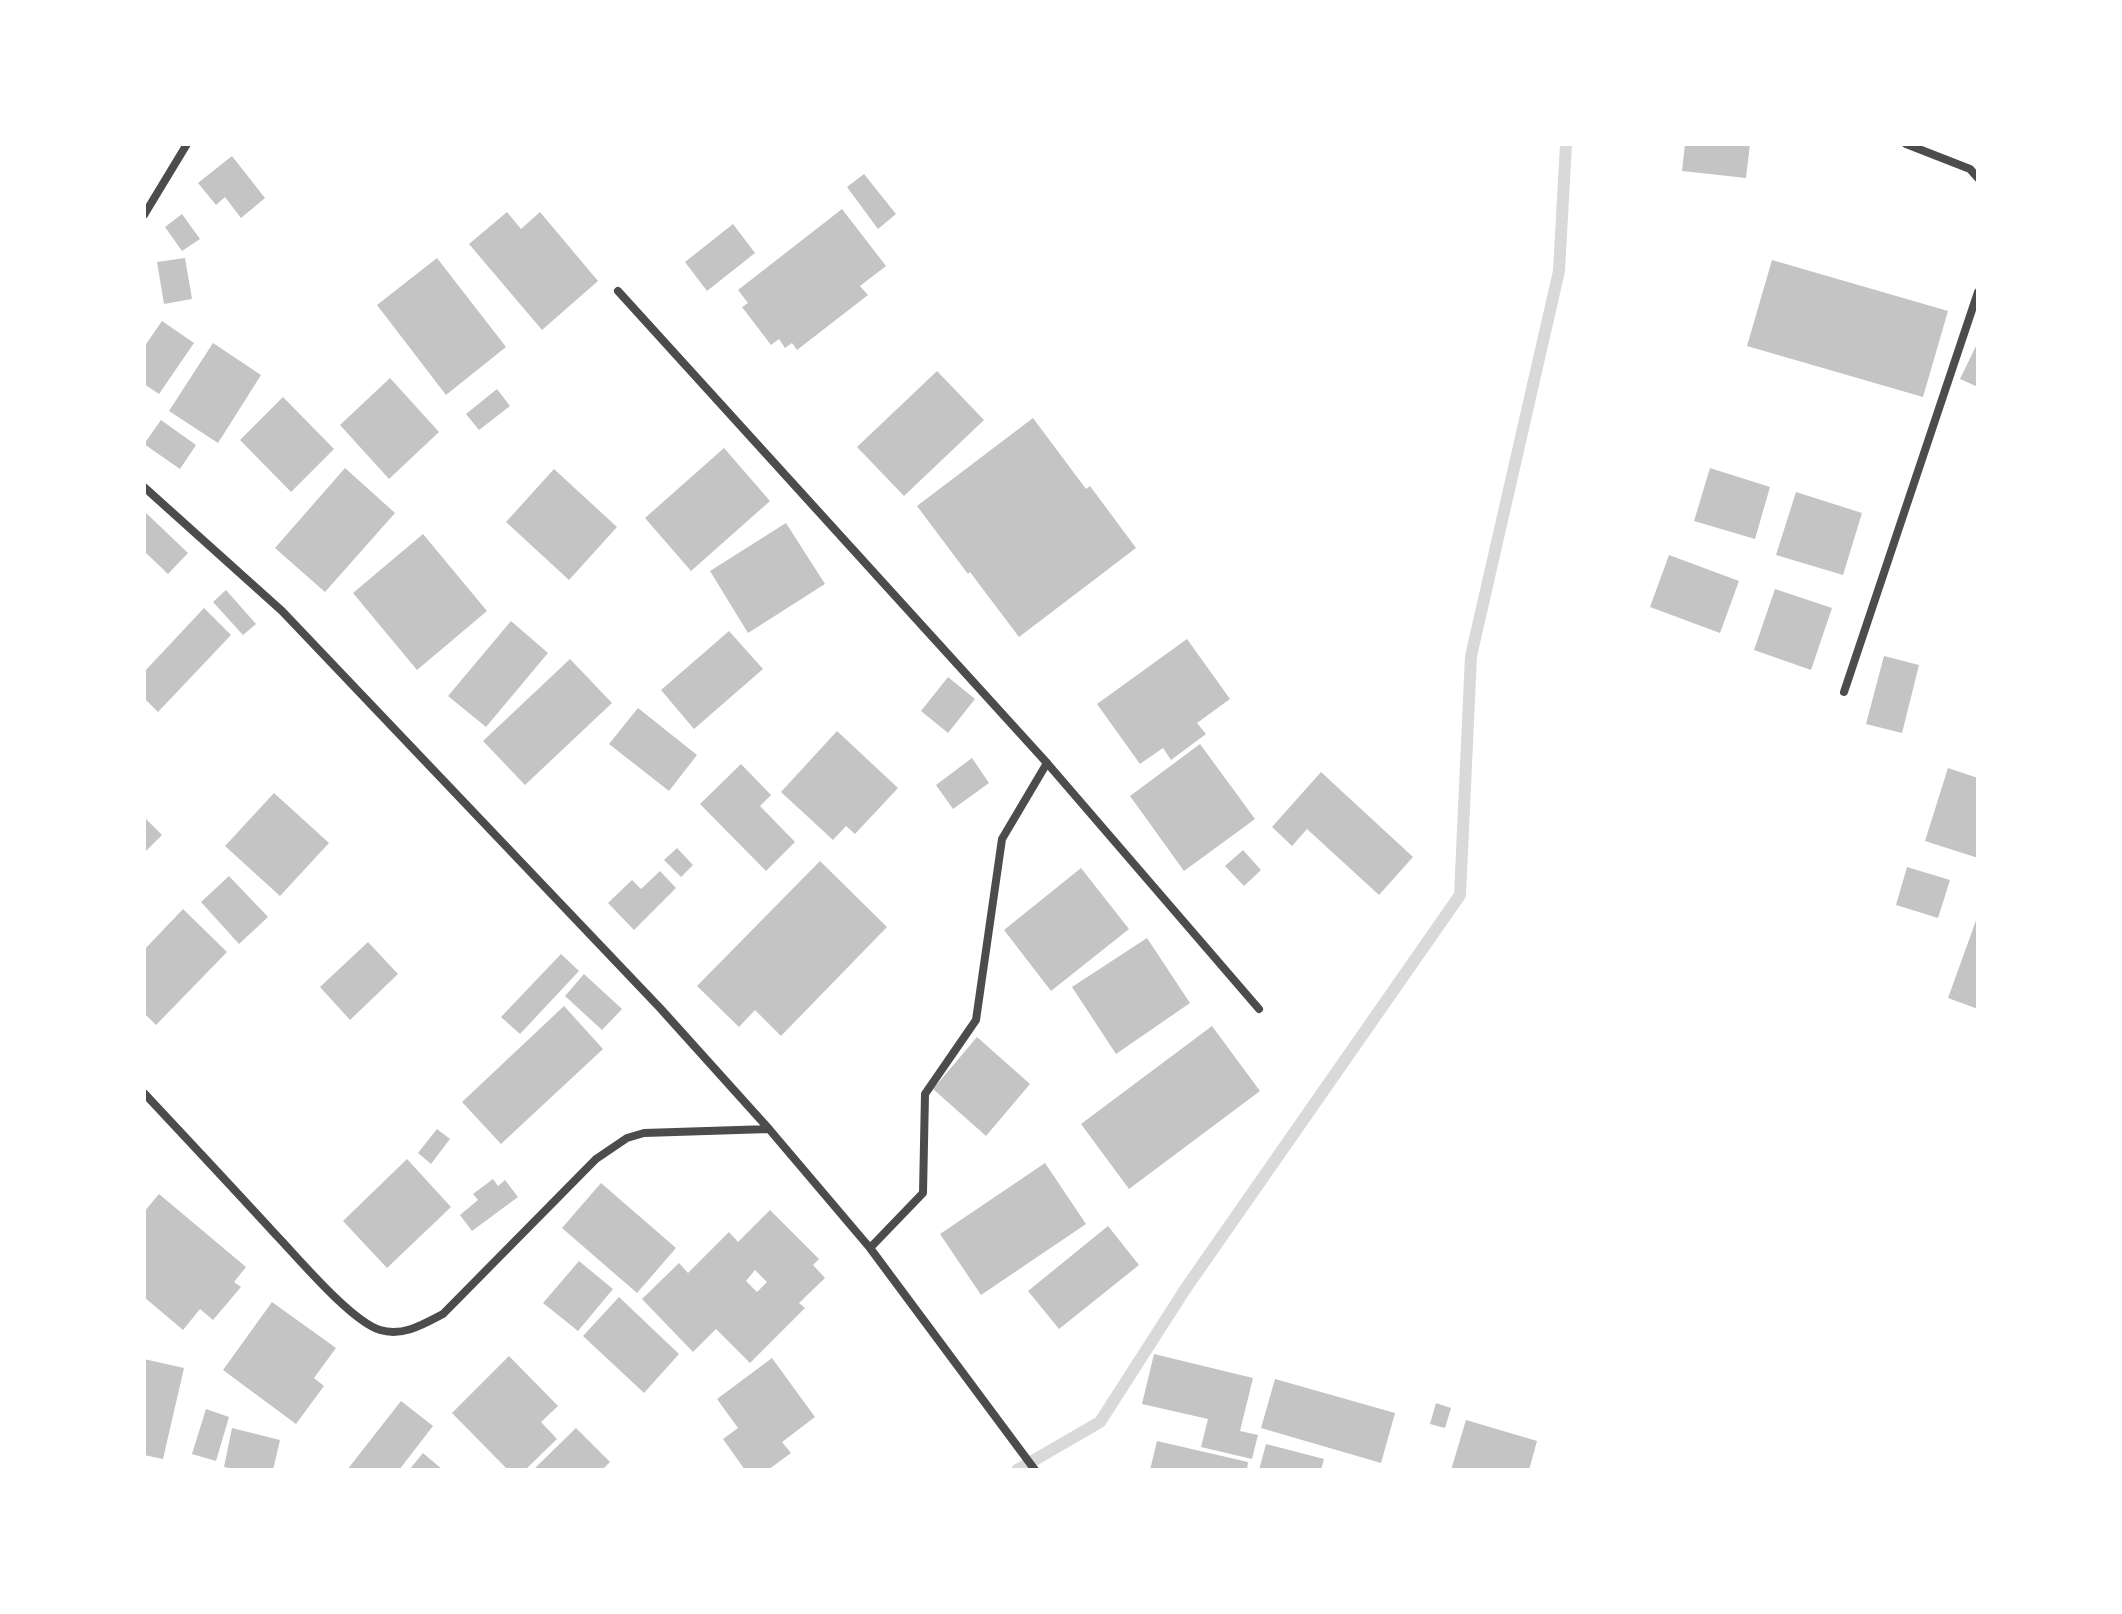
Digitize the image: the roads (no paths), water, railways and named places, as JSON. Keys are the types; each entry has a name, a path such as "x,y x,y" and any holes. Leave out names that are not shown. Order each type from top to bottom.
{"street":[{"path":"144,215 187,144"},
{"path":"1906,144 1970,169 1978,178"},
{"path":"618,291 1047,763 1259,1009"},
{"path":"1844,692 1978,292"},
{"path":"144,487 282,611 660,1008 870,1248 1035,1470"},
{"path":"870,1248 923,1193 925,1094 976,1020 1002,839 1047,763"},
{"path":"144,1093 356,1317 387,1332 413,1330 443,1314 596,1159 627,1138 644,1133 769,1129"}],"waterway":[{"path":"1017,1470 1100,1422 1186,1288 1460,895 1471,656 1559,271 1566,144"}]}
